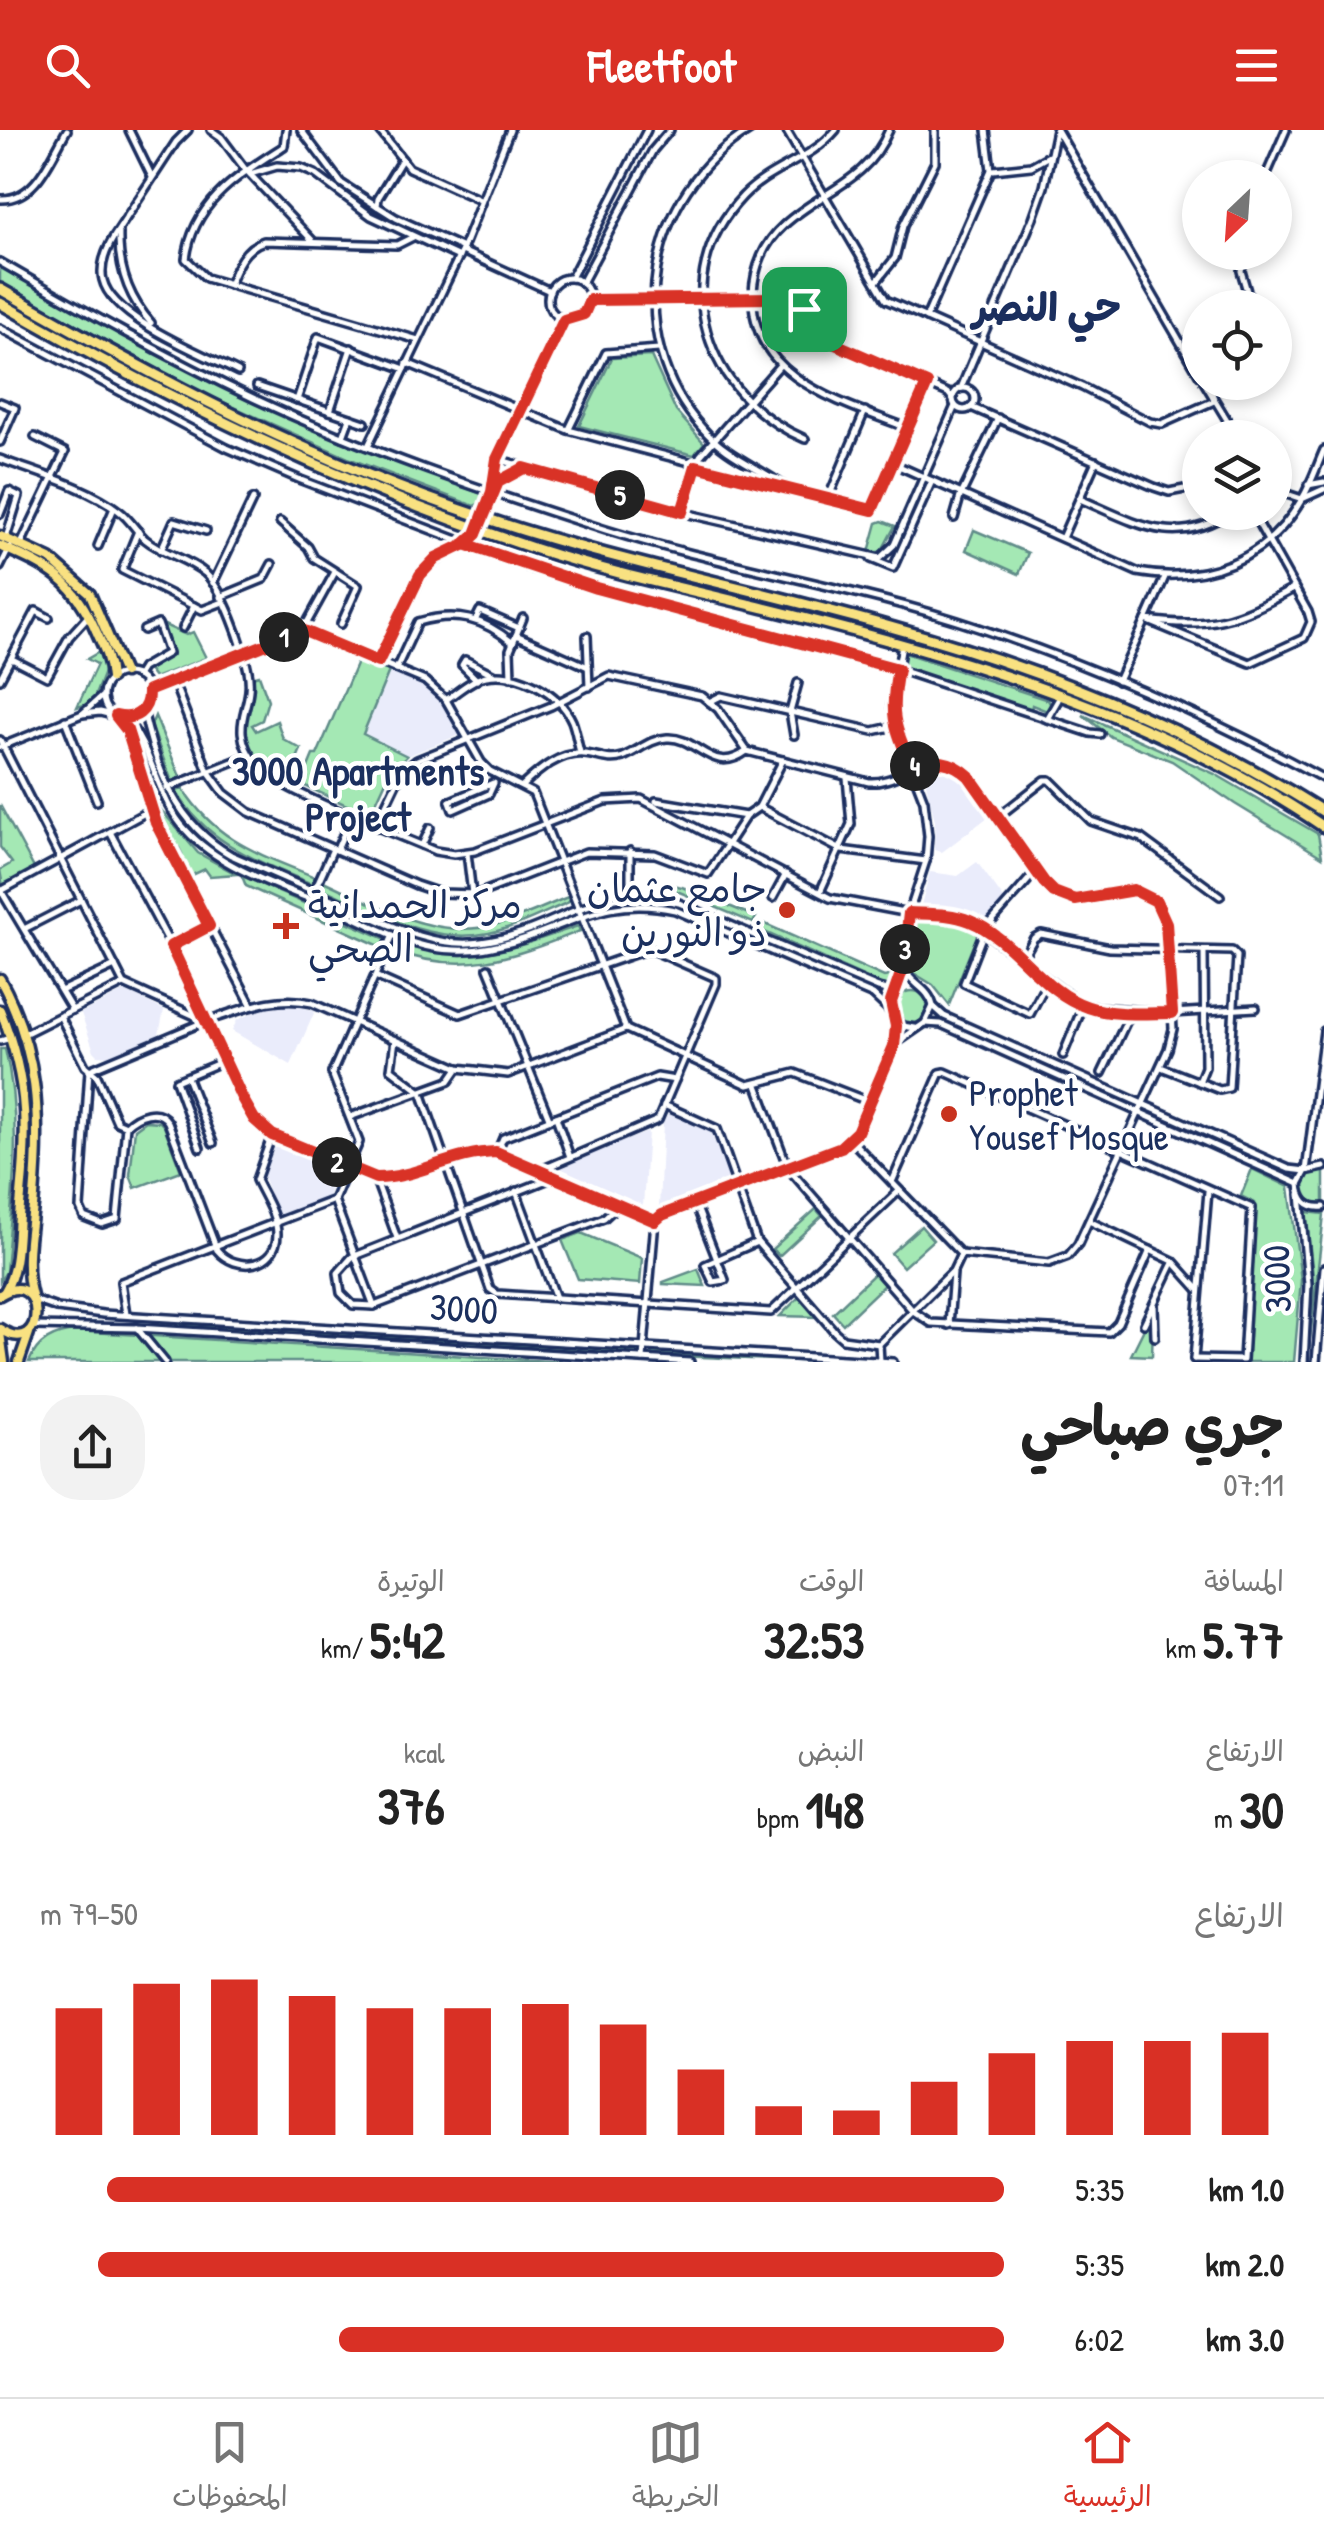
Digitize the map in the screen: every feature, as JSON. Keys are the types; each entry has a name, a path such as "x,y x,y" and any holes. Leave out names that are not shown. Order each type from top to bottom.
{"highway":[{"path":"0,288 96,344 264,430 371,477 482,518 636,564 796,602 988,656 1141,713 1212,747 1321,810"},
{"path":"0,303 257,440 365,488 538,550 982,668 1134,724 1206,758 1322,825"}],"main road":[{"path":"8,542 60,577 82,598 110,663 111,678"},
{"path":"8,542 51,560 90,594 124,673"},
{"path":"0,979 31,1061 39,1121 27,1268 33,1298 32,1329 19,1362"},
{"path":"0,1010 25,1094 26,1146 14,1268 2,1293"},
{"path":"2,1293 17,1288 33,1298"},
{"path":"4,1362 0,1331 15,1335 32,1329"}],"street":[{"path":"0,199 14,200 32,189 67,130"},
{"path":"130,130 152,176"},
{"path":"188,130 152,176 106,250 101,275 106,290 126,312 238,372"},
{"path":"212,130 314,242"},
{"path":"286,130 284,146 221,190 199,220 186,259 206,278 418,340"},
{"path":"301,130 341,182 396,218 550,291"},
{"path":"379,130 409,168 480,200"},
{"path":"368,446 461,252 510,130"},
{"path":"571,278 648,130"},
{"path":"582,283 652,150 670,130"},
{"path":"750,130 719,151 679,204 661,242 652,298 659,349 677,394 715,441 736,459 786,488"},
{"path":"786,130 886,300 1082,387 1150,422 1162,424 1214,401 1226,420"},
{"path":"805,439 767,420 731,384 714,355 703,299 708,256 731,210 767,176 822,144 836,130"},
{"path":"890,130 862,172 785,224 770,241 756,272 753,299 761,338 780,365 807,385 908,428"},
{"path":"876,282 894,258 904,226 935,162 935,130"},
{"path":"926,318 991,170 986,130"},
{"path":"952,398 961,388 1034,218 1056,130 1182,343"},
{"path":"1273,160 1286,130"},
{"path":"991,170 1031,166 1051,154"},
{"path":"378,206 378,198 402,159"},
{"path":"248,171 277,166 301,168 316,174 371,216 413,237 461,252"},
{"path":"119,230 118,249 128,290 160,332"},
{"path":"229,286 237,264 254,244 278,239 397,245 413,237"},
{"path":"0,262 151,348 256,400 368,446 637,539 977,627 1210,719 1324,780"},
{"path":"571,278 582,283 590,300 584,314 564,320 555,316 550,308 550,291 556,282 571,278"},
{"path":"590,300 786,298 800,302 820,335 927,384 952,398 955,406 963,410 972,407 1169,492 1182,489"},
{"path":"492,492 497,459 564,320"},
{"path":"0,328 227,448 465,544 596,588 898,669 1100,734"},
{"path":"297,400 318,337 406,366 568,430 872,510 927,384"},
{"path":"330,411 351,348"},
{"path":"568,430 606,353 659,349"},
{"path":"682,512 696,466 780,365"},
{"path":"257,386 365,423"},
{"path":"961,388 974,393 972,407"},
{"path":"0,402 15,408 0,442"},
{"path":"869,558 889,553 955,406"},
{"path":"828,499 865,411"},
{"path":"343,436 350,418"},
{"path":"954,518 961,494 998,418"},
{"path":"8,542 53,480 65,452 35,438"},
{"path":"892,463 1137,572 1165,577 1212,572 1253,554 1302,500 1324,450"},
{"path":"497,459 682,512 869,558 893,568 932,481"},
{"path":"1,461 114,508 162,550 186,561 213,582 243,652 250,695 240,717 240,728 250,755 265,776 422,845 454,854 467,853 605,801 641,799 746,816"},
{"path":"1062,538 1096,462"},
{"path":"378,662 420,575 436,558 465,544 479,529 498,482 524,468"},
{"path":"1308,485 1323,490"},
{"path":"1292,496 1302,500 1323,490"},
{"path":"0,514 9,491 19,496 0,566"},
{"path":"1080,498 1146,527 1182,530"},
{"path":"213,582 253,499"},
{"path":"98,546 114,508"},
{"path":"162,550 174,521 206,531"},
{"path":"280,522 308,547 314,558 358,586 341,624"},
{"path":"1146,620 1250,663 1304,638 1312,622 1262,530"},
{"path":"138,531 122,570 202,610 264,579 272,564"},
{"path":"148,691 302,630 335,572"},
{"path":"1118,681 1165,577"},
{"path":"1146,620 1180,625 1220,622 1293,589"},
{"path":"183,628 194,606"},
{"path":"0,679 36,611 50,618"},
{"path":"476,619 480,611 588,667"},
{"path":"12,658 46,677 70,637 89,615"},
{"path":"511,677 513,643 523,618"},
{"path":"396,669 418,622 430,619 476,619 490,624 513,643"},
{"path":"136,676 168,653 158,624 144,630"},
{"path":"302,630 426,680 446,700 481,762 533,793 626,1029 748,1085 795,1073 870,1102"},
{"path":"587,636 589,686"},
{"path":"894,1046 891,1002 903,968 909,913 926,862 928,836 924,801 890,706 902,644"},
{"path":"477,680 462,665 465,660 496,676"},
{"path":"82,714 96,705 111,678 124,673 136,676 148,691"},
{"path":"446,700 477,680 496,676 536,686 558,702 573,724 580,753"},
{"path":"376,825 401,773 417,760 558,702 609,676 702,696 718,709 746,751 846,777 876,783 912,767 947,760 969,776 1044,882 1065,898 1088,899 1122,890 1146,894 1163,911 1173,1029 1160,1067 1090,1221 1068,1256 1050,1264 961,1254 851,1140"},
{"path":"173,680 208,771 224,793 249,812 440,892 472,894 586,852 655,854 708,874 746,816 759,806 783,760"},
{"path":"794,735 790,712 798,682"},
{"path":"148,691 143,710 167,788 183,815 204,838 250,868"},
{"path":"103,694 106,708 127,730 156,823 252,1006"},
{"path":"709,702 721,696 872,732 894,726"},
{"path":"1048,719 1058,700"},
{"path":"124,718 143,710"},
{"path":"206,1021 124,984 1,744 82,714 100,712 124,718 137,732 162,796 176,820 214,854 437,948 480,950 580,916 641,904 675,910 873,995 903,1026 915,1028"},
{"path":"65,720 97,802"},
{"path":"522,785 538,768 580,753 622,758 670,738 716,759 732,760 746,751"},
{"path":"167,788 250,755"},
{"path":"494,783 450,801 453,810 490,794 498,775"},
{"path":"820,892 852,824 846,777"},
{"path":"998,816 1050,780 1091,821 1141,838 1220,896"},
{"path":"641,799 849,904 957,916 985,929 1083,1006 1172,1013 1256,1008"},
{"path":"759,806 841,850 926,862"},
{"path":"72,1010 0,890 154,808"},
{"path":"314,891 352,815"},
{"path":"422,845 430,828"},
{"path":"110,832 171,946 254,1119 272,1135 376,1178 392,1178 468,1152 496,1152 655,1221 851,1140 894,1046 926,1023 941,1024 1299,1184 1306,1171 1324,1031"},
{"path":"630,852 630,895"},
{"path":"467,853 472,894"},
{"path":"1038,869 985,929 964,983 1030,1014 1047,981"},
{"path":"773,898 786,874"},
{"path":"294,887 314,891 395,931 438,941 478,943 514,934 577,908 630,895 679,902 878,988 897,992 919,986"},
{"path":"26,928 82,900"},
{"path":"719,930 722,922"},
{"path":"171,946 209,926"},
{"path":"374,1306 334,1200 359,1142 332,1073 395,931"},
{"path":"1022,959 1034,938 1042,934 1098,947 1232,951 1237,956 1229,1088 1220,1090 1160,1067"},
{"path":"375,976 460,1014 599,964 652,950 716,978 658,1120 540,1170"},
{"path":"1199,1082 1205,1067 1204,951"},
{"path":"62,991 115,966"},
{"path":"488,968 527,1066 570,1157"},
{"path":"903,968 944,1016 1289,1169 1306,1171 1324,1166"},
{"path":"23,1034 124,984"},
{"path":"89,1070 206,1021 252,1006 294,999 458,1068 508,1074 626,1029"},
{"path":"926,1023 933,1006"},
{"path":"1062,1056 1083,1006"},
{"path":"1102,1073 1131,1012"},
{"path":"60,1016 89,1070 97,1076 117,1122 126,1126"},
{"path":"0,1042 11,1038"},
{"path":"395,1040 392,1069 421,1092 490,1289 497,1294 772,1312 899,1191"},
{"path":"200,1148 176,1081 224,1061"},
{"path":"350,1117 449,1082 458,1068"},
{"path":"89,1070 80,1208 92,1222 110,1223 118,1219 126,1126"},
{"path":"892,1182 940,1072 1252,1208 1243,1360 1194,1360 1208,1190"},
{"path":"187,1076 213,1143"},
{"path":"496,1152 502,1138 657,1078 674,1080"},
{"path":"757,1085 788,1168 913,1311 931,1324 1109,1332 1118,1323 1150,1250"},
{"path":"186,1110 198,1105"},
{"path":"664,1106 717,1129 757,1242 842,1339 879,1344"},
{"path":"126,1126 156,1112 165,1116 215,1246 232,1263 256,1264 274,1247 275,1223 256,1180 272,1135"},
{"path":"194,1129 206,1124"},
{"path":"376,1178 398,1238"},
{"path":"555,1178 356,1255 340,1269 339,1290 353,1305 374,1306 604,1218 618,1205"},
{"name":"3000","path":"1299,1184 1308,1284 1304,1362"},
{"path":"516,1191 556,1298"},
{"path":"1300,1194 1312,1207 1324,1208"},
{"path":"126,1314 120,1282 334,1200"},
{"path":"695,1203 718,1260 725,1280 713,1282 705,1265 718,1260 757,1242"},
{"path":"644,1359 655,1221"},
{"path":"1090,1221 1173,1261 1199,1290"},
{"path":"880,1361 879,1344 953,1271 961,1254"},
{"path":"1144,1324 1173,1261"},
{"path":"1316,1362 1324,1268"},
{"path":"950,1325 953,1271"},
{"name":"3000","path":"33,1298 70,1310 893,1362"},
{"path":"1154,1302 1155,1337"},
{"path":"137,1328 165,1362"},
{"name":"3000","path":"32,1329 137,1328 690,1362"}],"shaded area":[{"path":"389,671 430,690 450,712 459,735 407,756 363,734"},
{"path":"933,766 957,771 992,814 942,852 934,850 935,821 924,775"},
{"path":"977,862 1006,902 988,923 967,913 921,905 930,872 958,876"},
{"path":"125,991 164,1010 159,1034 108,1056 98,1055 81,1013"},
{"path":"294,1005 315,1011 291,1065 232,1031 237,1020 261,1009"},
{"path":"669,1113 711,1132 729,1178 659,1207 663,1122"},
{"path":"648,1132 643,1206 556,1166"},
{"path":"274,1148 337,1170 328,1197 282,1215 277,1213 263,1176"}],"green space":[{"path":"0,266 164,358 262,406 341,441 485,495 483,502 474,506 348,458 205,394 0,283"},
{"path":"651,356 676,411 704,443 694,455 579,426 612,358"},
{"path":"877,523 895,526 881,552 869,552"},
{"path":"974,530 1028,553 1019,574 966,550"},
{"path":"162,624 186,635 193,632 206,658 154,678 148,670 172,655"},
{"path":"99,652 106,667 92,703 77,707 97,664 87,659"},
{"path":"905,653 1048,700 1053,708 1045,714 1045,710 1032,705 1031,710 906,669 901,666"},
{"path":"358,660 389,671 363,734 407,756 388,776 372,811 366,814 301,784"},
{"path":"259,675 268,700 262,720 252,725 256,731 277,721 283,739 301,749 289,778 263,762 245,737 244,716 252,677"},
{"path":"1083,715 1215,774 1318,834 1322,857 1172,761 1111,737"},
{"path":"155,716 181,779 172,782 151,725"},
{"path":"183,789 225,834 315,877 312,884 218,838 176,791"},
{"path":"0,805 35,870 3,887 0,870 12,863 0,847"},
{"path":"162,811 198,853 236,874 210,876 205,869 190,876 179,848 176,849 161,820"},
{"path":"242,876 386,939 382,947 246,886"},
{"path":"321,880 405,918 449,928 494,925 568,897 569,902 489,933 445,935 380,915 319,887"},
{"path":"652,881 682,887 756,917 753,923 677,891 651,887"},
{"path":"917,918 958,923 978,933 949,1005 933,985 912,972"},
{"path":"763,923 884,977 895,975 891,984 885,986 760,930"},
{"path":"578,926 580,931 510,956 465,963 418,958 392,950 396,942 445,954 488,953"},
{"path":"912,991 923,996 928,1007 923,1018 912,1023 901,1018 896,1007 901,996"},
{"path":"0,1049 5,1049 10,1077 15,1133 6,1272 0,1281"},
{"path":"146,1121 164,1126 181,1171 135,1188 130,1175 135,1129"},
{"path":"1252,1169 1289,1187 1301,1280 1294,1362 1245,1362 1255,1203 1241,1196"},
{"path":"1312,1171 1324,1171 1324,1203 1313,1202 1304,1195 1304,1179"},
{"path":"816,1209 822,1216 779,1256 772,1249"},
{"path":"1306,1212 1324,1214 1309,1347 1313,1276"},
{"path":"921,1226 933,1240 903,1267 891,1253"},
{"path":"581,1233 642,1258 640,1284 578,1279 562,1240"},
{"path":"698,1269 705,1286 663,1284 663,1282"},
{"path":"875,1273 885,1284 843,1324 833,1313"},
{"path":"802,1298 818,1317 780,1316"},
{"path":"154,1321 640,1351 639,1354 153,1324"},
{"path":"1153,1324 1152,1356 1131,1355 1146,1325"},
{"path":"76,1331 562,1362 29,1362 47,1339"},
{"path":"652,1351 824,1362 652,1355"}],"place":[{"name":"جامع عثمان ذو النورين","path":"787,910"},
{"name":"مركز الحمدانية الصحي","path":"286,926"},
{"name":"Prophet Yousef Mosque","path":"949,1114"}],"district":[{"name":"حي النصر","path":"1047,306"},
{"name":"3000 Apartments Project","path":"358,793"}],"route":[{"path":"804,309 800,302 786,298 590,300 579,318 564,320 497,459 492,492 482,518 476,534 436,558 420,575 378,662 302,630 148,691 147,703 139,714 130,718 116,716 127,730 156,823 209,926 171,946 242,1098 254,1119 272,1135 376,1178 392,1178 468,1152 496,1152 655,1221 841,1147 854,1136 896,1038 891,1002 903,968 909,913 957,916 991,932 1050,984 1083,1006 1172,1013 1166,923 1156,901 1134,890 1075,900 1054,892 958,766 947,760 912,767 894,726 890,706 898,669 533,570 465,544 476,534 498,482 524,468 682,512 696,466 872,510 927,384 826,340 812,326 804,309"}]}
